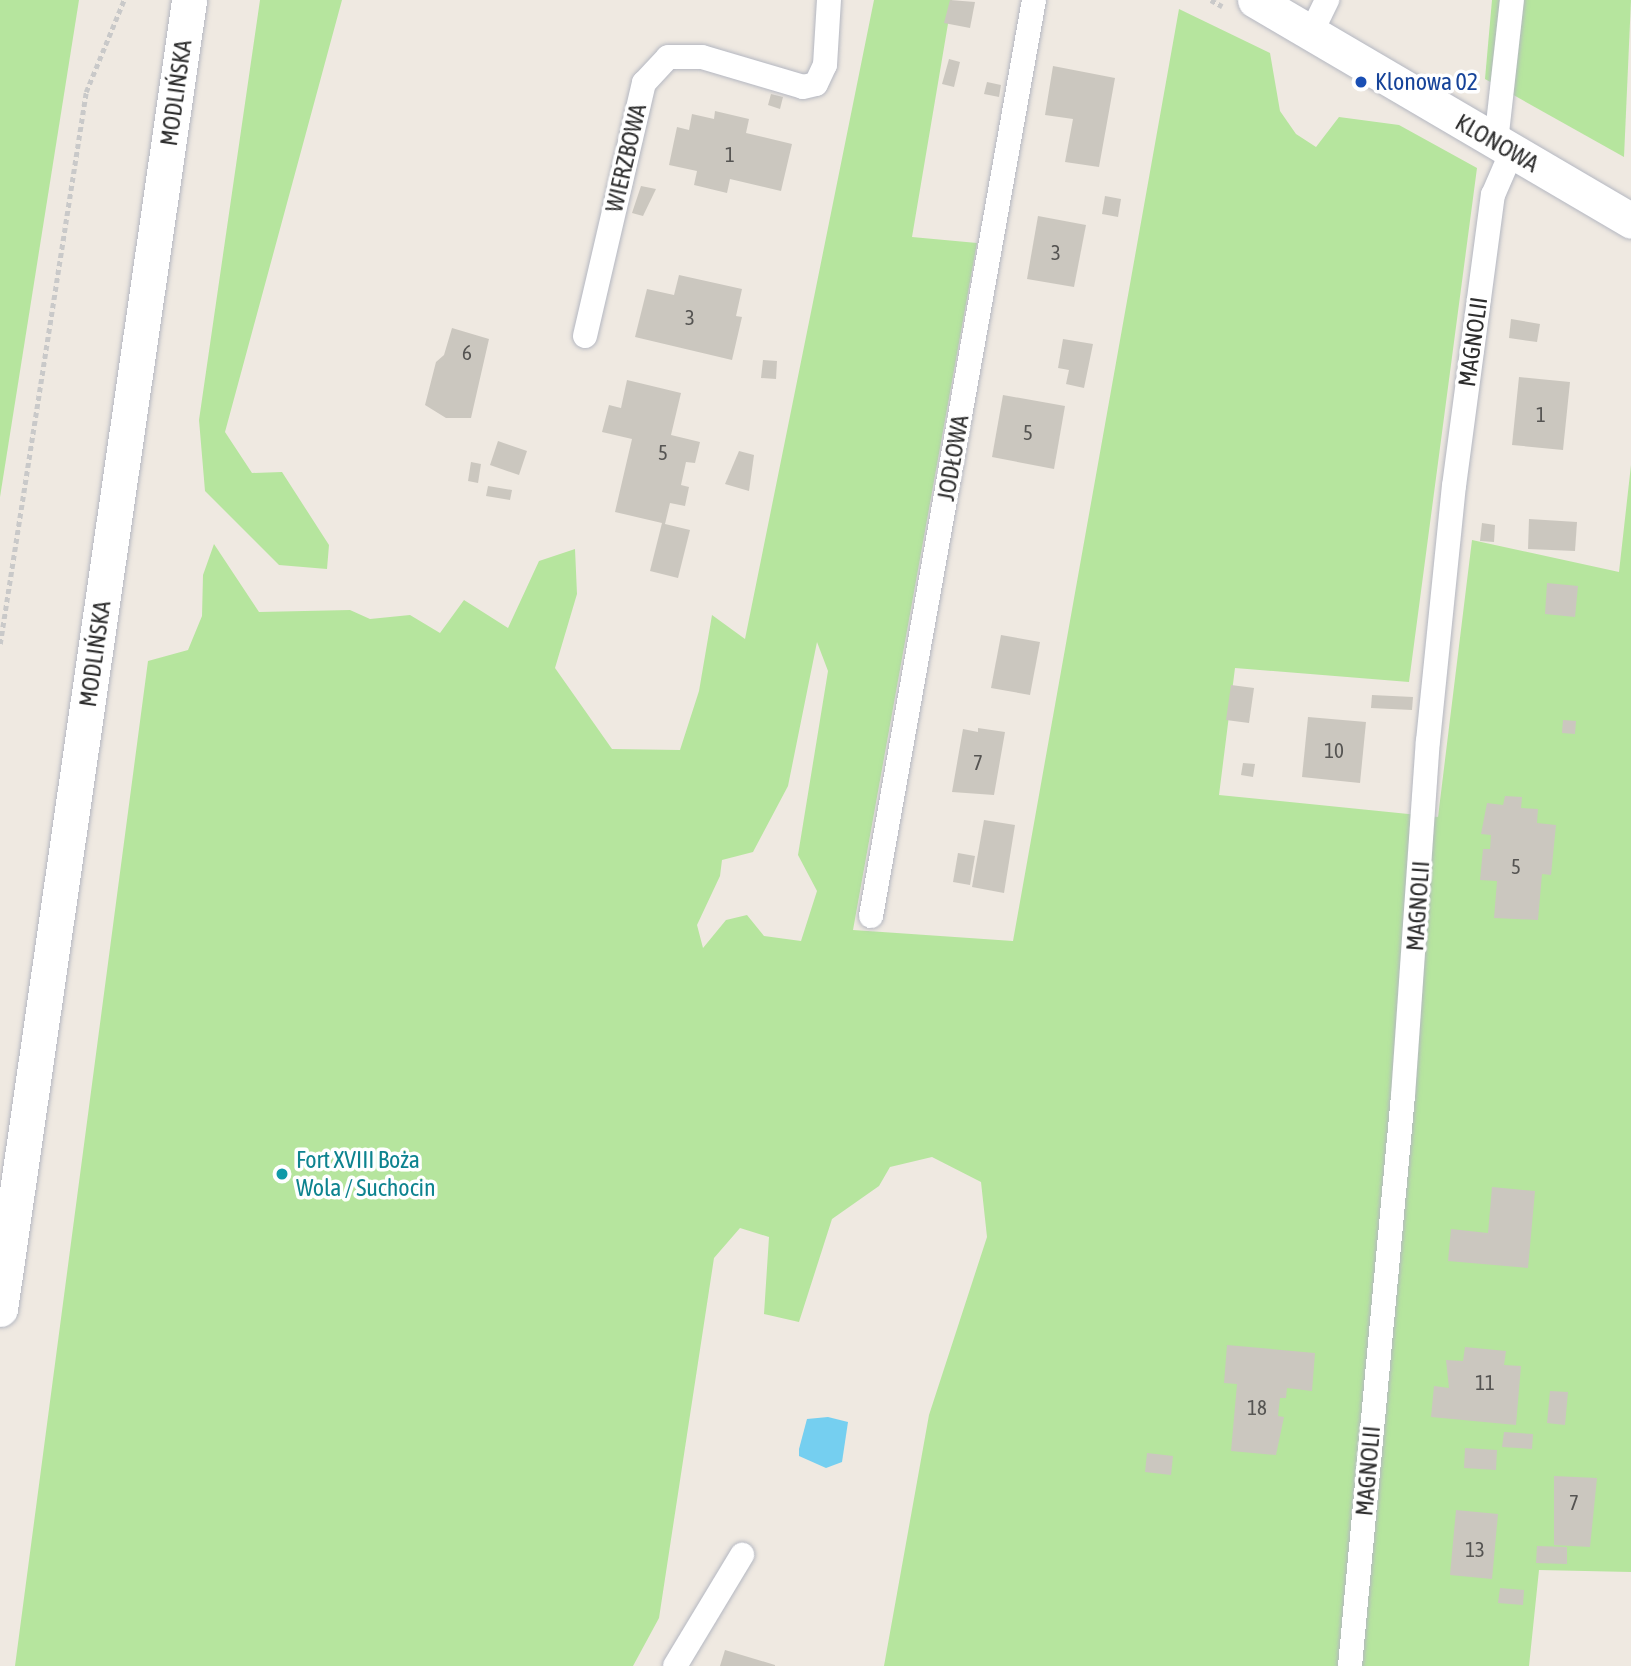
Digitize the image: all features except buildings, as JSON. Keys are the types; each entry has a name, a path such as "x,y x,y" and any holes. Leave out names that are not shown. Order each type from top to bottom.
{"main road":[{"name":"MODLIŃSKA","path":"0,1309 189,0"},
{"name":"KLONOWA","path":"1255,0 1631,222"}],"street":[{"name":"WIERZBOWA","path":"585,336 644,83 668,57 702,57 803,87 816,84 825,65 829,0"},
{"name":"JODŁOWA","path":"872,916 1034,0"},
{"path":"1311,33 1327,0"},
{"name":"MAGNOLII","path":"1350,1666 1403,1096 1427,741 1454,486 1493,195 1504,146 1512,0"},
{"path":"675,1666 742,1555"}],"path":[{"path":"0,644 86,92 124,0"}],"green space":[{"path":"0,0 79,0 0,497"},
{"path":"260,0 342,0 225,432 252,473 282,472 329,545 327,569 279,565 205,491 199,420"},
{"path":"874,0 952,0 912,237 977,243 853,930 1013,941 1179,9 1270,53 1280,111 1296,134 1316,147 1339,117 1399,125 1477,168 1409,682 1235,668 1219,795 1438,817 1472,540 1619,572 1631,465 1631,1572 1539,1570 1529,1666 884,1666 929,1415 987,1237 981,1182 932,1157 890,1167 879,1186 832,1219 799,1322 764,1314 769,1237 740,1228 714,1258 659,1618 633,1666 15,1666 148,661 188,650 202,616 203,575 214,544 259,612 350,610 370,619 410,615 440,633 464,600 508,628 539,561 575,549 577,594 555,668 612,749 680,750 699,691 712,615 745,639","holes":["817,642 828,671 798,855 817,891 801,941 764,936 747,915 726,920 703,948 697,925 720,876 722,860 753,852 788,786"]},
{"path":"1492,0 1631,0 1624,157 1485,79"}],"water":[{"path":"828,1417 848,1422 842,1462 826,1468 799,1456 799,1449 807,1419"}],"place":[{"name":"Klonowa 02","path":"1361,82"},
{"name":"Fort XVIII Boża Wola / Suchocin","path":"282,1174"}]}
